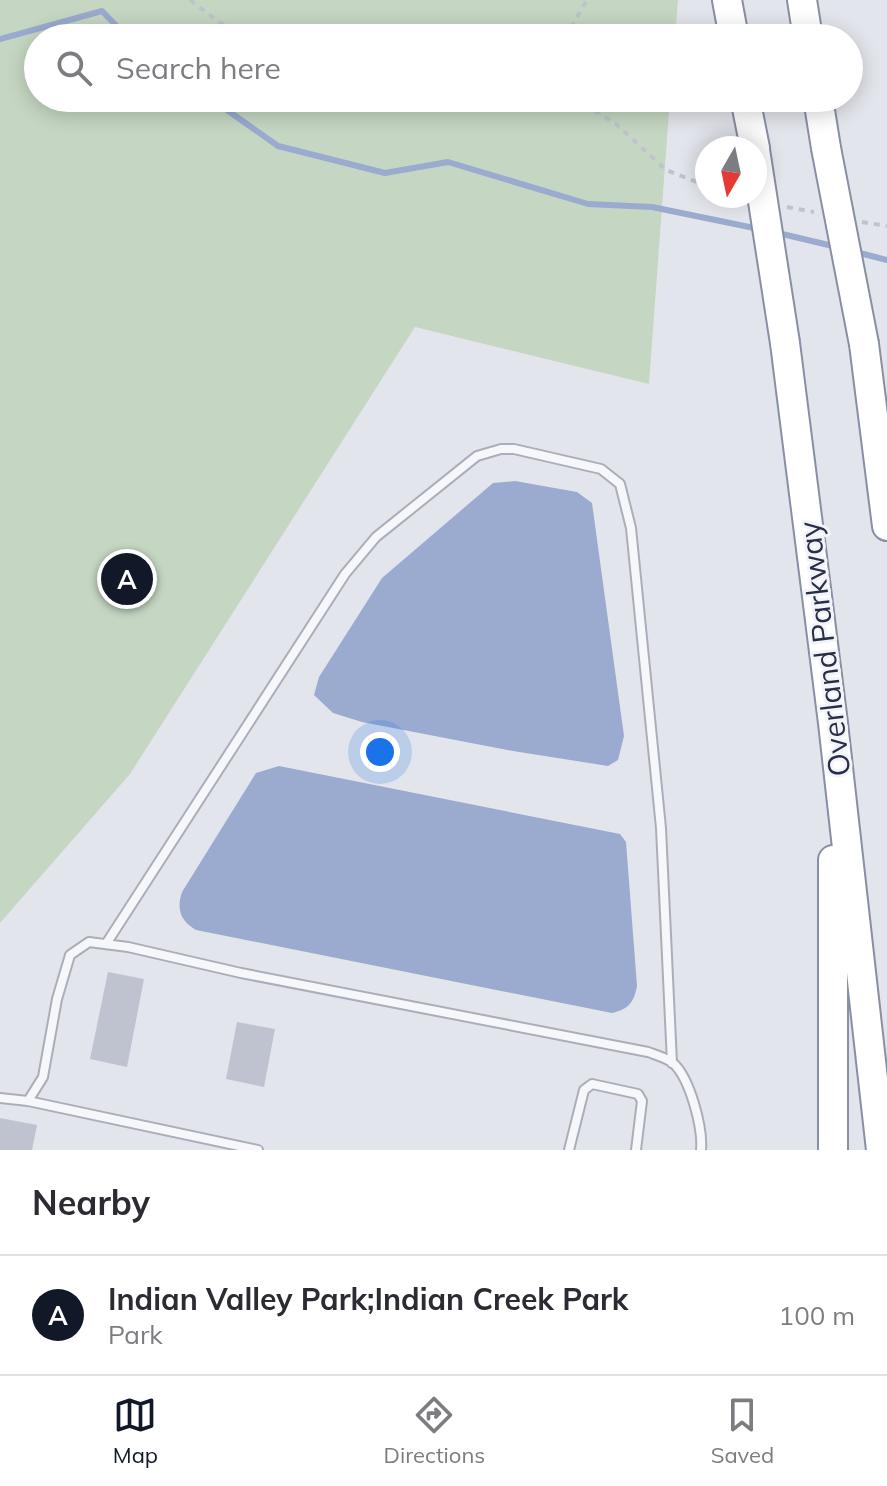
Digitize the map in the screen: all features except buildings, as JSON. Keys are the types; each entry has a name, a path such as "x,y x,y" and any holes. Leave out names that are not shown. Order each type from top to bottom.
{"highway":[{"path":"727,0 731,24"},
{"path":"802,0 806,24"},
{"name":"Overland Parkway","path":"748,112 752,136"},
{"path":"820,112 864,344 887,526"},
{"name":"Overland Parkway","path":"764,208 785,343 833,723 881,1150"},
{"path":"833,723 833,1150"}],"lane":[{"path":"106,944 345,574 376,537 477,456 501,449 514,449 601,469 620,484 631,528 661,828 672,1063"},
{"path":"28,1101 43,1077 57,999 70,955 89,942 128,947 241,973 648,1052 672,1063 686,1083 695,1107 701,1150"},
{"path":"569,1150 584,1090 592,1084 638,1094 642,1101 636,1150"},
{"path":"0,1098 28,1101 258,1150"}],"path":[{"path":"190,0 223,24"},
{"path":"573,24 587,0"},
{"path":"597,112 616,124 666,170 695,181"},
{"path":"784,206 826,215"},
{"path":"854,220 887,226"}],"green space":[{"path":"0,0 678,0 676,24 24,24 24,112 669,112 649,384 415,327 130,774 0,923"}],"water":[{"path":"515,481 577,492 592,503 624,736 618,760 608,766 362,722 333,713 314,695 319,677 382,578 493,483"},
{"path":"279,766 620,834 626,842 637,986 632,1001 627,1007 612,1013 196,930 181,914 182,892 256,773"}],"waterway":[{"path":"55,24 102,11 115,24"},
{"path":"0,39 24,32"},
{"path":"230,112 278,146 385,173 448,162 588,204 652,207 759,229"},
{"path":"778,233 837,247"},
{"path":"856,252 887,260"}],"place":[{"name":"Indian Valley Park;Indian Creek Park","path":"127,579"}]}
